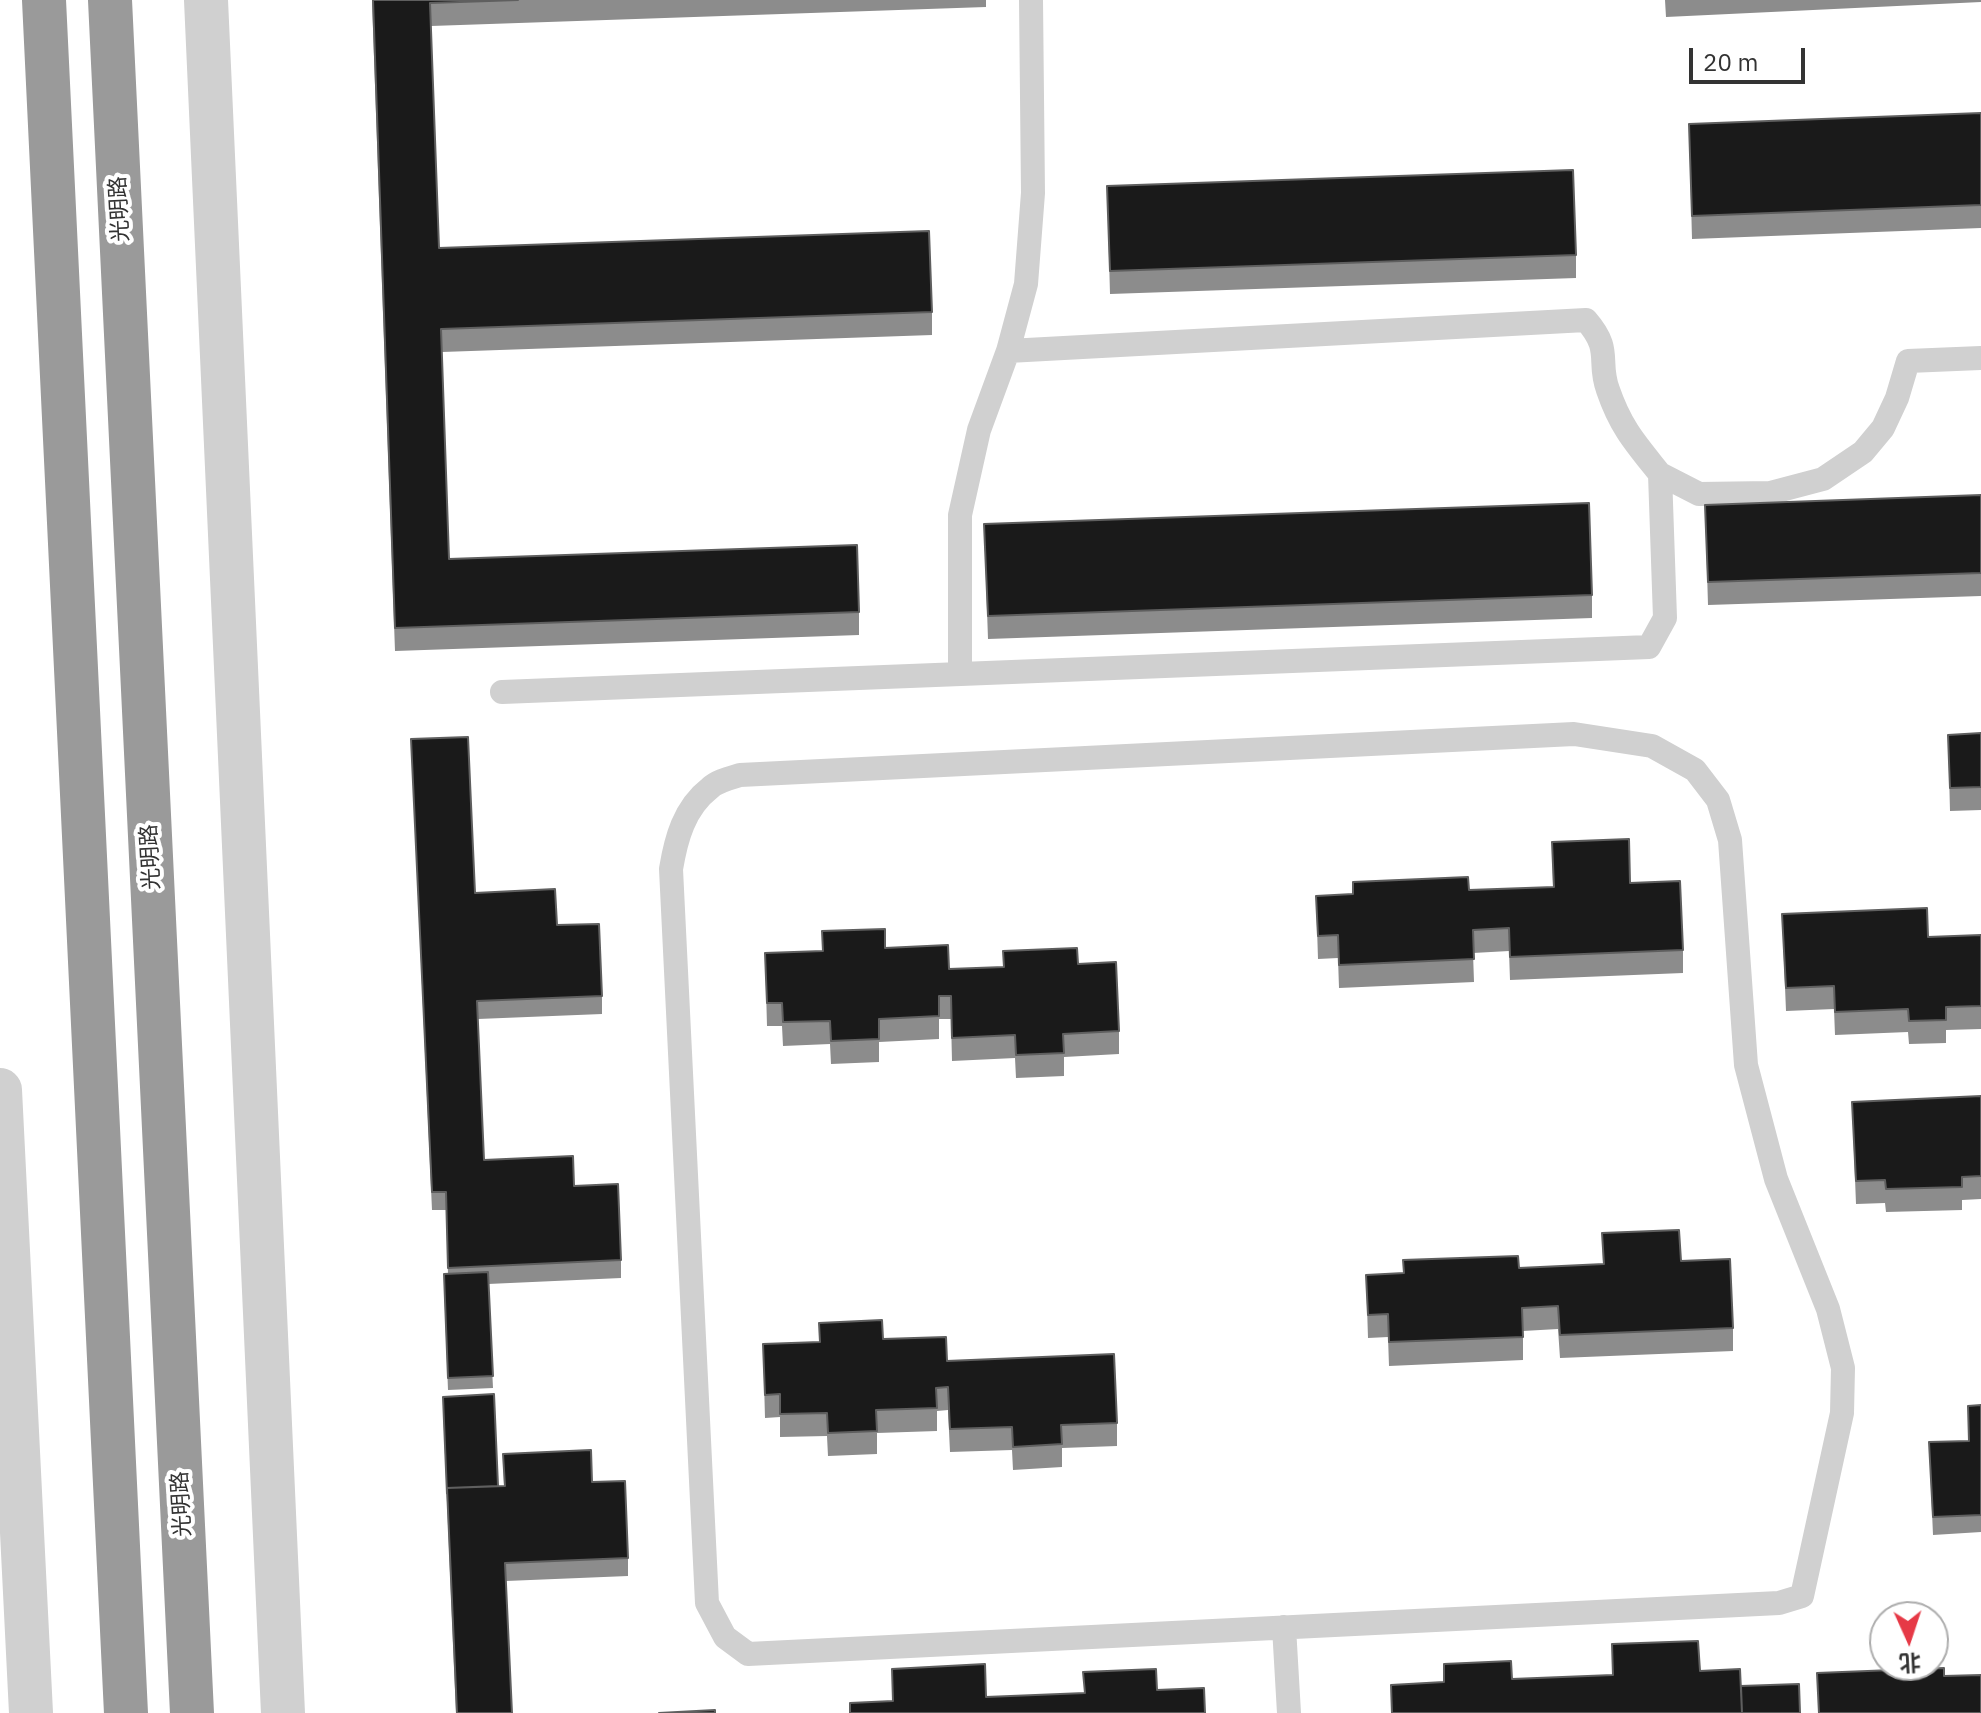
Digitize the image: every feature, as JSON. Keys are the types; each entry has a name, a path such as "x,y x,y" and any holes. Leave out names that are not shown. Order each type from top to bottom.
{"highway":[{"path":"44,0 126,1713"},
{"name":"光明路","path":"110,0 192,1713"}],"street":[{"path":"206,0 283,1713"},
{"path":"0,1090 31,1713"}],"lane":[{"path":"960,674 960,515 979,430 1008,351 1026,284 1033,193 1031,0"},
{"path":"1008,351 1586,320 1599,335 1605,356 1606,385 1623,428 1660,474 1699,494 1770,493 1823,479 1863,452 1883,428 1897,398 1908,361 1981,358"},
{"path":"502,692 1649,647 1665,618 1660,474"},
{"path":"1574,734 1652,746 1695,770 1718,800 1730,840 1746,1065 1776,1179 1828,1309 1843,1368 1842,1413 1802,1596 1779,1603 1284,1627 748,1654 725,1637 707,1603 671,869 677,834 691,809 710,787 740,775 1574,734"},
{"path":"1284,1627 1289,1713"}],"building":[{"path":"373,0 518,0 430,3 439,248 929,231 932,312 441,329 449,559 857,545 859,612 395,628"},
{"path":"1981,113 1981,205 1692,216 1689,124"},
{"path":"1573,170 1576,255 1110,271 1107,186"},
{"path":"1981,495 1981,573 1708,582 1705,505"},
{"path":"1589,503 1592,595 988,616 984,524"},
{"path":"1981,733 1981,787 1950,788 1948,735"},
{"path":"468,737 475,893 555,889 557,925 599,924 602,996 477,1001 484,1160 573,1156 574,1186 618,1184 621,1260 448,1268 446,1192 432,1192 411,739"},
{"path":"1629,839 1630,883 1680,881 1683,950 1510,957 1509,928 1473,930 1474,959 1339,965 1338,935 1318,936 1316,896 1353,894 1353,882 1468,877 1469,890 1554,887 1552,842"},
{"path":"1927,908 1928,937 1981,935 1981,1006 1946,1007 1946,1020 1909,1021 1908,1009 1835,1012 1834,986 1786,988 1782,914"},
{"path":"885,929 885,948 948,945 949,969 1004,967 1003,951 1077,948 1078,964 1116,962 1119,1031 1063,1034 1064,1053 1016,1055 1015,1035 952,1038 951,996 939,996 939,1016 879,1019 879,1039 831,1041 830,1021 783,1022 782,1003 767,1003 765,953 823,951 822,931"},
{"path":"1981,1096 1981,1176 1962,1177 1962,1187 1886,1189 1885,1180 1856,1181 1852,1102"},
{"path":"1679,1230 1681,1261 1730,1259 1733,1328 1560,1335 1558,1306 1522,1308 1523,1337 1389,1342 1388,1314 1368,1315 1366,1275 1404,1273 1403,1260 1518,1256 1519,1268 1604,1264 1602,1233"},
{"path":"488,1272 493,1376 448,1378 444,1274"},
{"path":"882,1320 883,1339 946,1337 947,1361 1114,1354 1117,1423 1061,1425 1062,1444 1013,1447 1012,1427 950,1429 948,1387 936,1388 937,1408 876,1410 877,1431 828,1433 827,1413 780,1414 780,1394 765,1395 763,1344 820,1342 819,1323"},
{"path":"494,1394 498,1486 447,1488 447,1494 443,1397"},
{"path":"1981,1405 1981,1515 1933,1517 1929,1442 1969,1441 1968,1406"},
{"path":"591,1450 592,1482 625,1481 628,1558 505,1563 512,1713 457,1713 447,1488 505,1486 503,1454"},
{"path":"1698,1641 1700,1671 1740,1669 1742,1713 1392,1713 1391,1685 1444,1682 1444,1664 1511,1661 1512,1679 1613,1675 1612,1644"},
{"path":"985,1664 986,1697 1085,1693 1083,1672 1156,1669 1157,1690 1204,1688 1205,1713 850,1713 850,1703 893,1701 892,1669"},
{"path":"1869,1671 1869,1681 1949,1681 1949,1676 1981,1675 1981,1713 1819,1713 1817,1673"},
{"path":"1799,1684 1800,1713 1742,1713 1741,1686"},
{"path":"715,1710 715,1713 659,1713"}]}
